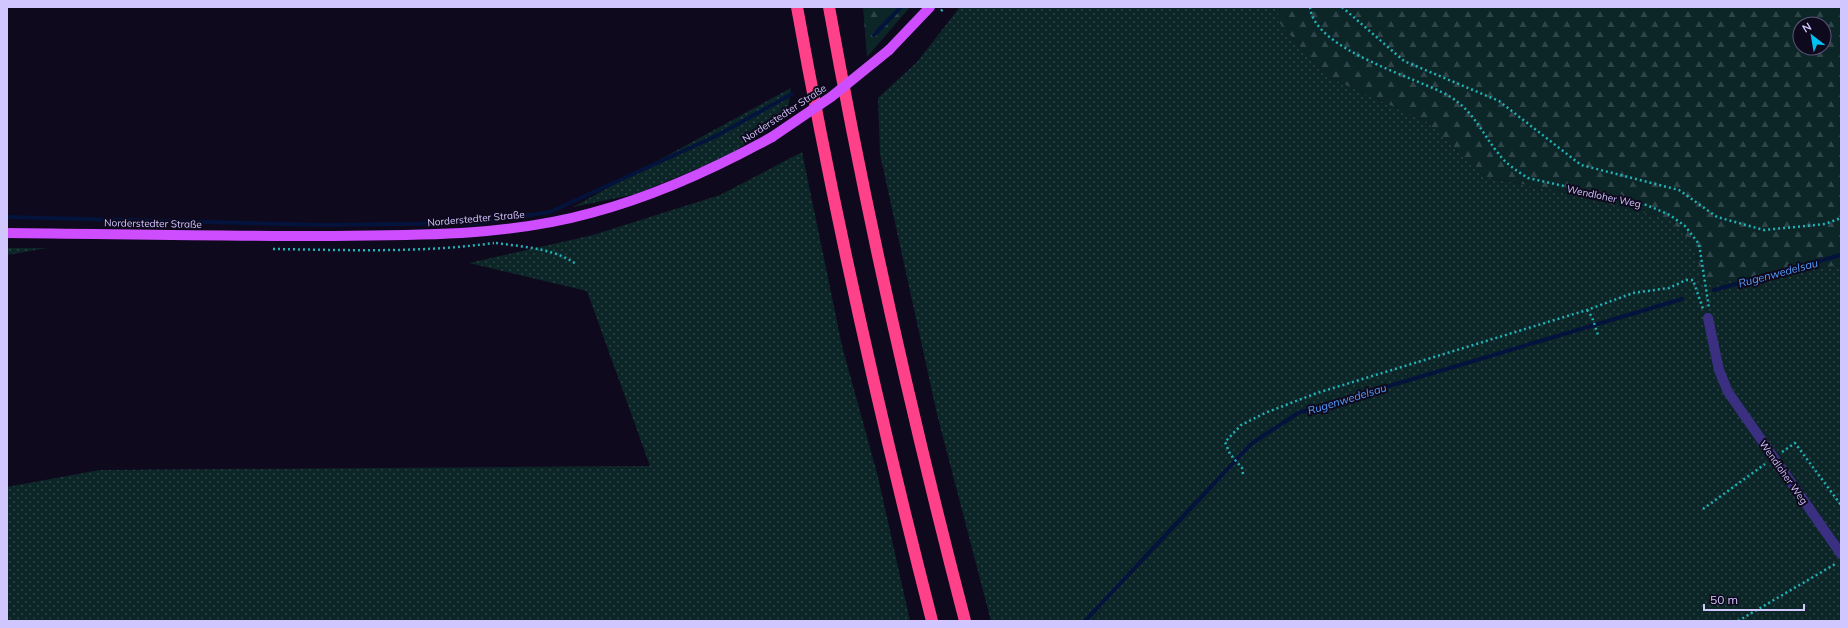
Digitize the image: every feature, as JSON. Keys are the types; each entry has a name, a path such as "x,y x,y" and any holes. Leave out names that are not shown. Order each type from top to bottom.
{"highway":[{"path":"797,7 851,277 891,457 932,621"},
{"path":"829,7 855,141 909,397 965,621"}],"main road":[{"name":"Norderstedter Straße","path":"7,233 217,236 360,236 432,234 512,229 590,214 636,200 679,184 732,160 772,137 831,97 889,50 930,7"}],"street":[{"name":"Wendloher Weg","path":"1708,318 1719,370 1728,392 1841,554"}],"path":[{"name":"Wendloher Weg","path":"1310,7 1311,13 1323,33 1340,46 1448,96 1470,112 1498,154 1512,168 1528,178 1644,204 1670,214 1685,226 1698,244 1709,305 1708,318"},
{"path":"1342,7 1404,61 1499,101 1581,165 1679,190 1717,217 1764,230 1825,224 1841,218"},
{"path":"496,243 549,251 567,258 576,264"},
{"path":"1243,474 1241,467 1230,454 1225,442 1241,426 1265,413 1317,393 1587,310 1633,293 1669,288 1686,280 1694,280 1701,306 1708,318"},
{"path":"1587,310 1592,317 1598,336"},
{"path":"1738,621 1841,561"}],"green space":[{"path":"863,7 910,7 867,57"},
{"path":"960,7 1278,7 1278,21 1326,76 1427,122 1484,177 1554,190 1669,219 1689,240 1698,260 1702,285 1841,265 1841,621 991,621 937,414 880,154 878,98 917,62"},
{"path":"1278,7 1841,7 1841,265 1702,285 1698,260 1689,240 1669,219 1554,190 1484,177 1427,122 1326,76 1278,21"},
{"path":"791,88 787,115 728,156 636,194 573,207"},
{"path":"802,152 842,346 878,477 910,621 7,621 7,487 100,470 650,466 587,291 469,263 593,235 720,195"},
{"path":"7,248 47,248 7,255"}],"waterway":[{"path":"874,35 901,7"},
{"path":"7,217 323,225 478,223 550,212 716,136 792,94"},
{"name":"Rugenwedelsau","path":"1714,290 1841,255"},
{"name":"Rugenwedelsau","path":"1085,621 1251,444 1298,413 1682,299"}]}
